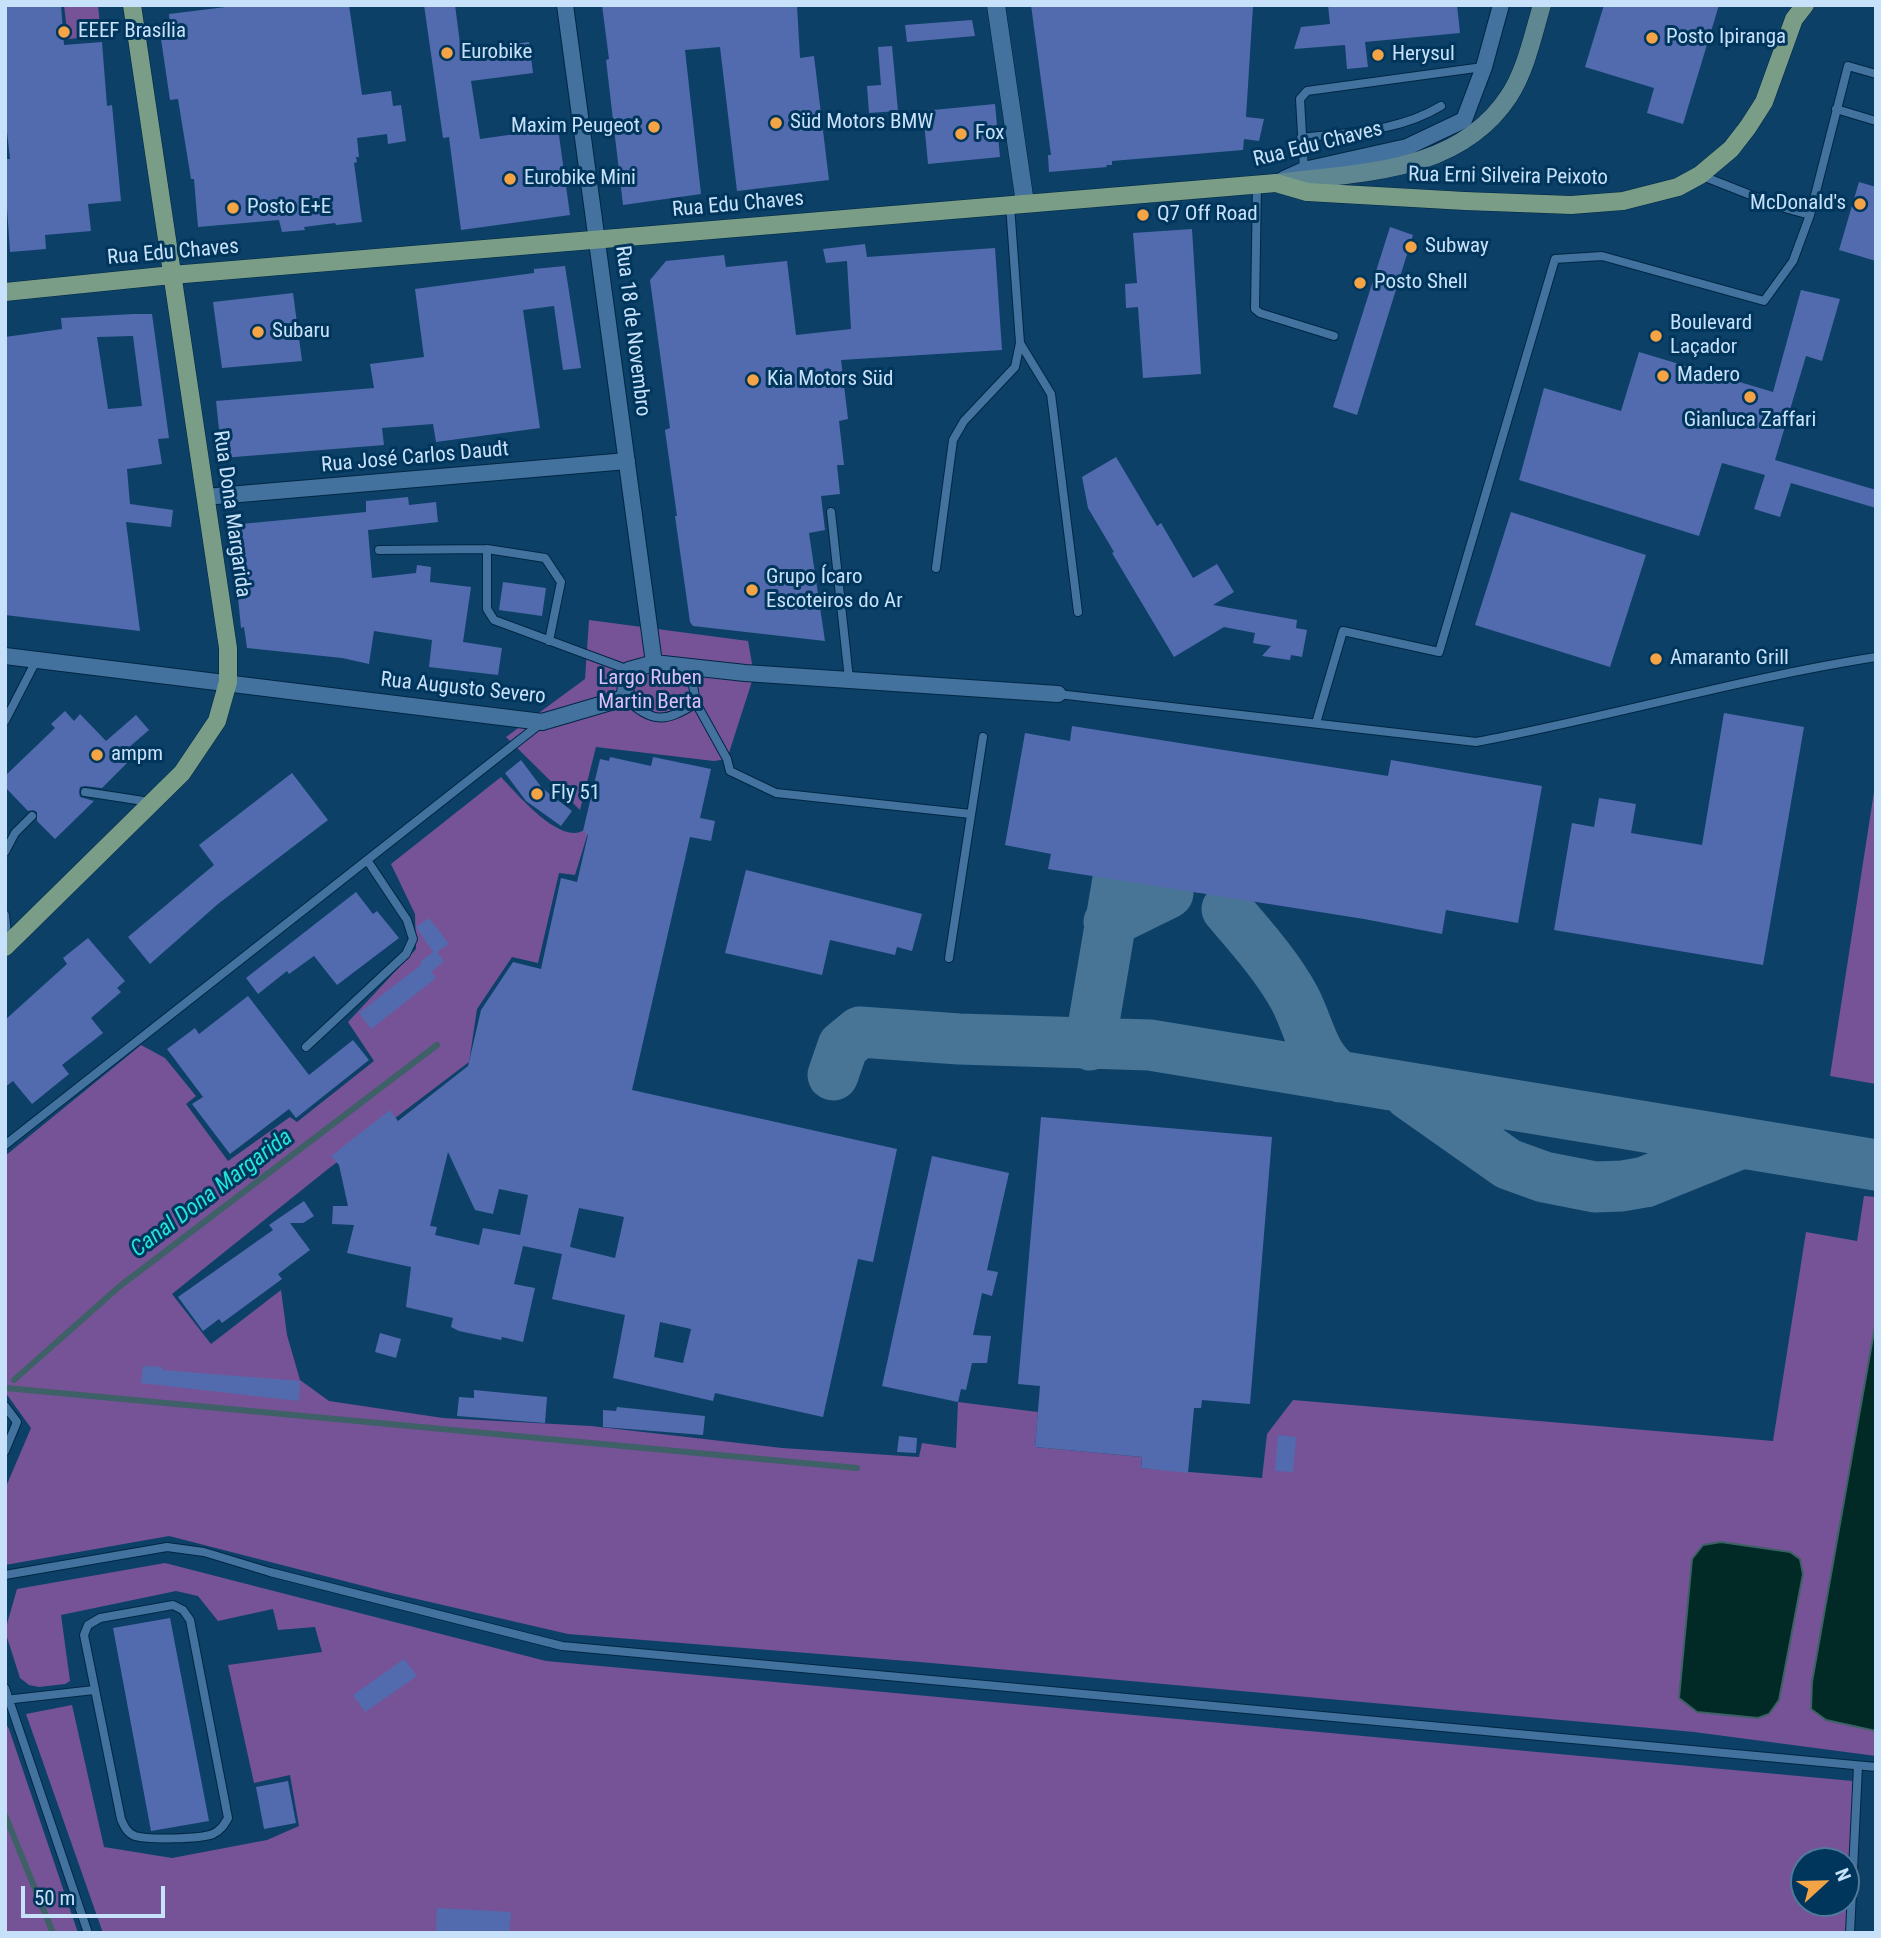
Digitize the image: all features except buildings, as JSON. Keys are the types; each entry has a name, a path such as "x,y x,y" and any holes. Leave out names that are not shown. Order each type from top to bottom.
{"main road":[{"name":"Rua Dona Margarida","path":"7,946 182,773 217,721 228,682 228,648 132,5"},
{"path":"1282,182 1411,164 1446,152 1467,140 1482,128 1510,95 1528,52 1542,5"},
{"name":"Rua Erni Silveira Peixoto","path":"1282,182 1307,192 1571,205 1623,201 1678,187 1700,175 1731,149 1764,103 1794,19 1805,5"},
{"name":"Rua Edu Chaves","path":"5,292 172,275 1282,182"}],"street":[{"name":"Rua 18 de Novembro","path":"565,5 654,663"},
{"path":"996,5 1018,204"},
{"path":"1484,67 1501,5"},
{"name":"Rua Edu Chaves","path":"1282,182 1304,170 1407,147 1464,120 1484,67"},
{"name":"Rua José Carlos Daudt","path":"205,497 627,461"},
{"name":"Rua Augusto Severo","path":"5,656 542,722 624,698"},
{"path":"624,698 629,670 654,663 746,673 1058,694"}],"lane":[{"path":"1316,723 1343,631 1439,652 1555,259 1602,256 1764,302 1793,261 1811,215 1848,66 1876,74"},
{"path":"1304,170 1300,99 1307,91 1484,67"},
{"path":"1301,138 1385,128 1419,119 1441,106"},
{"path":"1836,109 1876,121"},
{"path":"1700,175 1781,207 1811,215"},
{"path":"1257,184 1255,309 1260,313 1334,336"},
{"path":"936,568 953,440 964,421 1015,367 1020,343 1018,204"},
{"path":"1020,343 1051,394 1078,612"},
{"path":"831,512 849,679"},
{"path":"379,550 487,549 545,558 561,582 549,641"},
{"path":"487,549 487,609 494,620 629,670"},
{"path":"1058,694 1476,742 1532,732 1773,676 1876,657"},
{"path":"6,717 37,659"},
{"path":"690,667 695,703 727,759 730,771 776,793 971,814"},
{"path":"624,698 643,715 667,718 681,713 695,703"},
{"path":"5,1145 542,722"},
{"path":"949,958 983,737"},
{"path":"85,792 153,802"},
{"path":"5,852 15,833 32,816"},
{"path":"306,1047 406,954 413,939 407,920 367,860"},
{"path":"5,915 7,946"},
{"path":"5,1406 16,1422 5,1451"},
{"path":"5,1575 166,1547 204,1552 270,1572 562,1646 1876,1767"},
{"path":"173,1605 183,1610 190,1620 228,1818 221,1829 211,1835 170,1838 134,1836 127,1830 121,1819 94,1689 84,1635 88,1625 100,1618 173,1605"},
{"path":"5,1688 88,1933"},
{"path":"7,1700 94,1689"},
{"path":"1850,1933 1858,1766"}],"green space":[{"path":"64,5 98,5 101,36 68,39"},
{"name":"Largo Ruben Martin Berta","path":"589,620 748,641 754,675 727,759 714,761 596,747 580,810 506,737 585,679"},
{"path":"501,777 535,812 556,827 575,833 590,826 575,875 559,873 538,963 512,957 477,1009 469,1062 328,1169 172,1294 211,1344 281,1290 287,1335 300,1380 329,1401 443,1418 591,1426 782,1448 919,1457 922,1443 956,1448 958,1402 1038,1412 1035,1447 1142,1457 1141,1468 1262,1478 1267,1434 1293,1400 1773,1441 1806,1232 1857,1241 1864,1196 1876,1197 1876,1756 1694,1732 920,1662 568,1634 391,1593 169,1536 5,1565 5,1489 31,1428 5,1392 5,1156 141,1045 165,1058 196,1096 186,1104 228,1161 290,1117 297,1122 374,1061 348,1022 416,949 415,914 391,864"},
{"path":"1876,779 1876,1084 1830,1076"},
{"path":"165,1563 546,1661 1853,1781 1850,1847 1790,1847 1790,1917 1847,1917 1846,1933 103,1933 26,1714 72,1705 104,1847 172,1858 267,1840 299,1826 290,1775 254,1783 228,1665 322,1652 315,1627 278,1630 273,1609 218,1621 198,1596 176,1591 61,1615 70,1681 39,1687 29,1685 20,1678 5,1631 17,1589"},
{"path":"5,1722 9,1729 78,1933 5,1933"}],"shaded area":[{"path":"1876,1320 1876,1731 1826,1720 1811,1709 1812,1682"},
{"path":"1721,1542 1790,1552 1800,1559 1803,1574 1779,1700 1769,1714 1758,1718 1697,1712 1679,1698 1692,1559 1703,1545"}],"waterway":[{"name":"Canal Dona Margarida","path":"14,1380 120,1286 437,1045"},
{"path":"6,1388 857,1468"},
{"name":"Canal Dona Margarida","path":"5,1815 53,1933"}],"taxiway":[{"path":"1090,1045 1119,873"},
{"path":"1109,922 1168,893"},
{"path":"1227,909 1280,975 1295,999 1317,1051 1340,1077"},
{"path":"833,1075 843,1046 860,1032 959,1039 1150,1045 1876,1165"},
{"path":"1410,1095 1508,1164 1544,1177 1595,1187 1645,1182 1739,1144"}],"place":[{"name":"EEEF Brasília","path":"64,32"},
{"name":"Posto Ipiranga","path":"1652,38"},
{"name":"Eurobike","path":"447,53"},
{"name":"Herysul","path":"1378,55"},
{"name":"Süd Motors BMW","path":"776,123"},
{"name":"Maxim Peugeot","path":"654,127"},
{"name":"Fox","path":"961,134"},
{"name":"Eurobike Mini","path":"510,179"},
{"name":"McDonald's","path":"1860,204"},
{"name":"Posto E+E","path":"233,208"},
{"name":"Q7 Off Road","path":"1143,215"},
{"name":"Subway","path":"1411,247"},
{"name":"Posto Shell","path":"1360,283"},
{"name":"Subaru","path":"258,332"},
{"name":"Boulevard Laçador","path":"1656,336"},
{"name":"Madero","path":"1663,376"},
{"name":"Kia Motors Süd","path":"753,380"},
{"name":"Gianluca Zaffari","path":"1750,397"},
{"name":"Grupo Ícaro Escoteiros do Ar","path":"752,590"},
{"name":"Amaranto Grill","path":"1656,659"},
{"name":"ampm","path":"97,755"},
{"name":"Fly 51","path":"537,794"}]}
